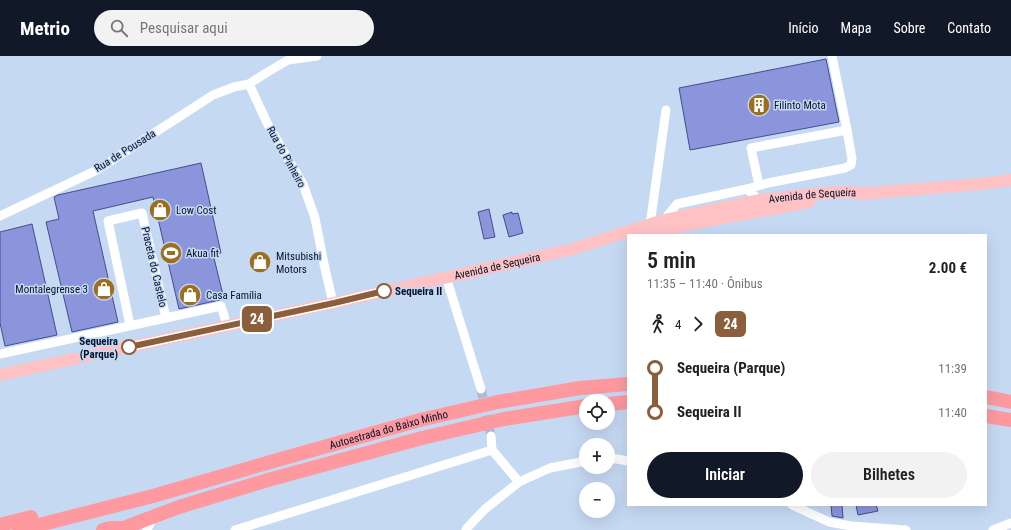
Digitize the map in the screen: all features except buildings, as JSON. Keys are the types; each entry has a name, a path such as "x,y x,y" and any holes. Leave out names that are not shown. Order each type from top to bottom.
{"highway":[{"name":"Autoestrada do Baixo Minho","path":"18,530 153,496 288,456 420,420 498,402 580,388 627,384"},
{"path":"987,398 1011,402"},
{"path":"615,403 627,402"},
{"name":"Autoestrada do Baixo Minho","path":"103,530 110,528 122,529 179,507 268,480 422,438 504,419 579,407"},
{"path":"987,416 1011,420"},
{"name":"Autoestrada do Baixo Minho","path":"0,525 103,500 131,495 153,496"},
{"name":"Autoestrada do Baixo Minho","path":"53,530 112,513 138,504 153,496"}],"main road":[{"name":"Avenida de Sequeira","path":"631,234 834,197 1011,180"},
{"name":"Avenida de Sequeira","path":"647,230 676,213 759,200 844,192 867,193"},
{"name":"Avenida de Sequeira","path":"0,375 334,303 573,249 627,235"},
{"name":"Avenida de Sequeira","path":"573,249 602,245 627,239"}],"street":[{"path":"249,84 266,72 288,60 317,56"},
{"path":"702,222 689,222 676,213 677,204 759,185 845,168 851,165 852,159 847,130 832,56"},
{"name":"Rua de Pousada","path":"0,216 97,170 213,95 234,87 249,84"},
{"name":"Rua do Pinheiro","path":"249,84 268,125 303,184 314,218 334,303"},
{"path":"647,230 666,110"},
{"path":"759,185 751,148 847,130"},
{"path":"720,218 736,211 751,207 759,200 747,189"},
{"name":"Praceta do Castelo","path":"130,325 108,221 142,213 166,318"},
{"path":"446,277 481,389"},
{"path":"0,354 221,306 227,326"},
{"path":"491,436 492,450 519,482"},
{"path":"235,530 492,450"},
{"path":"615,459 627,461"},
{"path":"466,530 485,509 519,482 550,468 579,462"},
{"path":"794,506 829,522 851,526 906,530"},
{"path":"147,530 153,517"},
{"path":"993,530 1011,523"}],"tunnel":[{"path":"481,389 491,436"}],"bus line":[{"name":"24","path":"129,347 384,291"}],"place":[{"name":"Filinto Mota","path":"759,105"},
{"name":"Low Cost","path":"160,210"},
{"name":"Akua fit","path":"171,253"},
{"name":"Mitsubishi Motors","path":"260,262"},
{"name":"Montalegrense 3","path":"104,289"},
{"name":"Sequeira II","path":"384,291"},
{"name":"Casa Família","path":"190,295"},
{"name":"Sequeira (Parque)","path":"129,347"}]}
